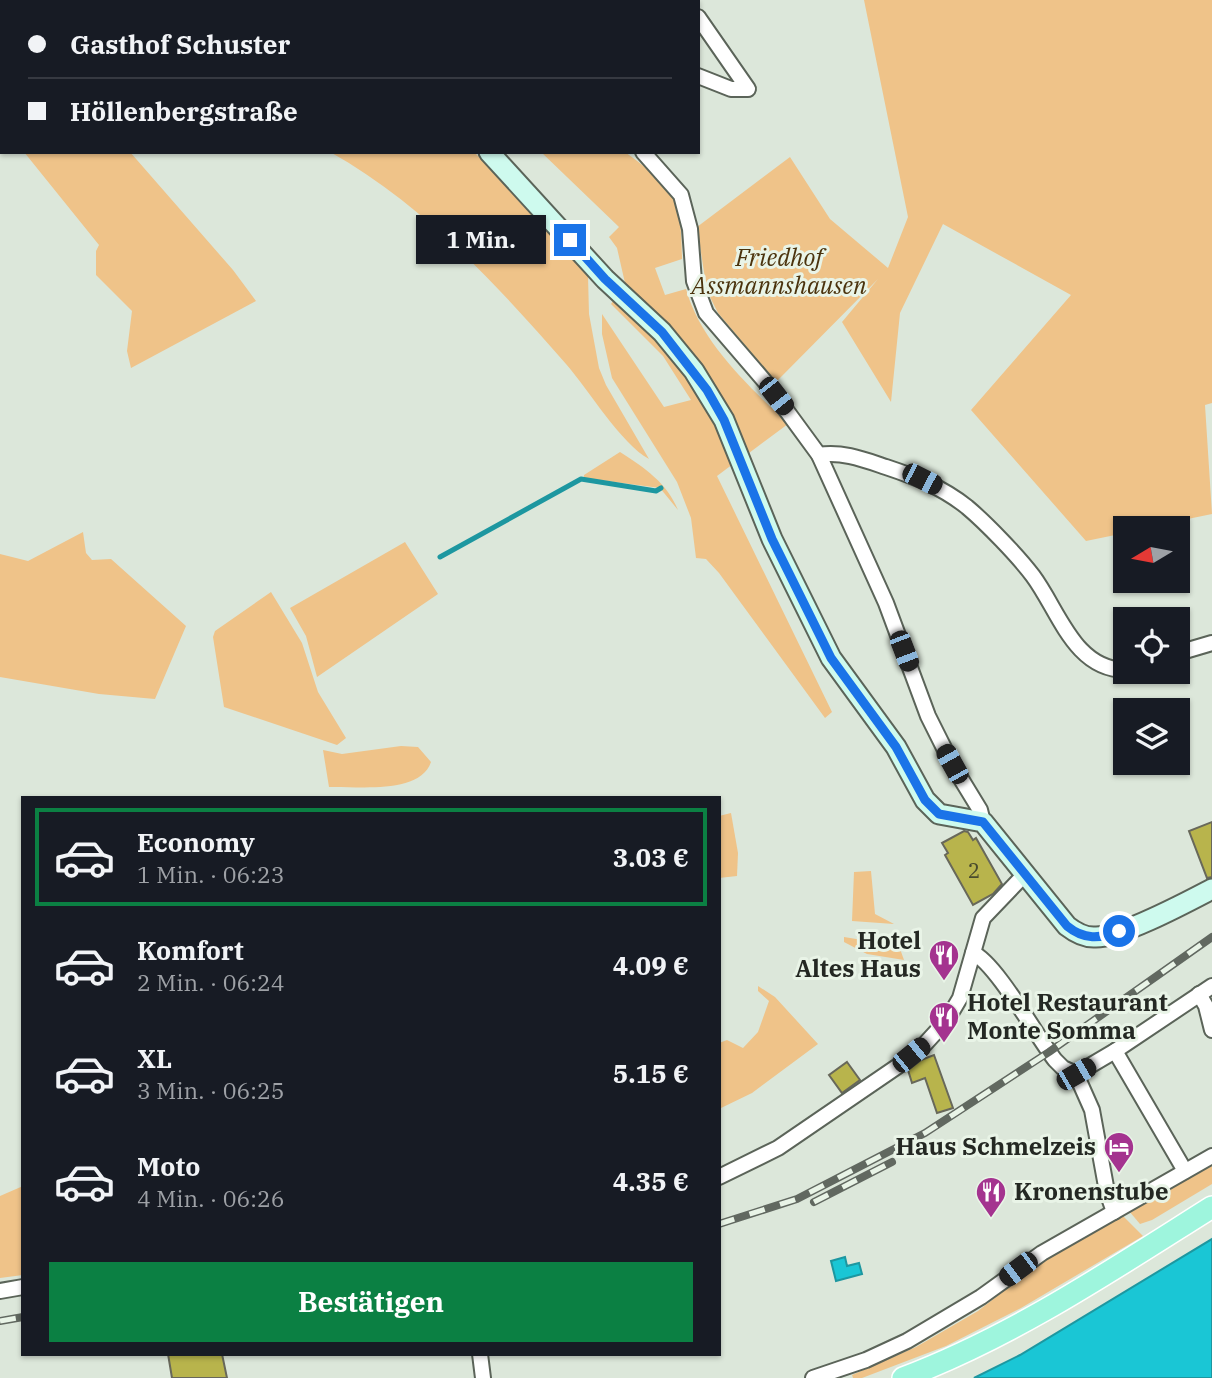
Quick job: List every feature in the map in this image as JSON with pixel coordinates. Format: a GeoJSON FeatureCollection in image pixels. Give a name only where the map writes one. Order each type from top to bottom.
{"type":"FeatureCollection","features":[{"type":"Feature","properties":{"kind":"main road"},"geometry":{"type":"LineString","coordinates":[[491,154],[605,279],[662,332],[694,371],[724,420],[772,539],[839,672],[896,747],[915,784],[934,811],[983,822],[1067,926],[1077,934],[1107,936],[1179,907],[1212,889]]}},
{"type":"Feature","properties":{"kind":"main road"},"geometry":{"type":"LineString","coordinates":[[903,1378],[1033,1318],[1212,1207]]}},
{"type":"Feature","properties":{"kind":"street"},"geometry":{"type":"LineString","coordinates":[[700,20],[748,89],[731,89],[700,77]]}},
{"type":"Feature","properties":{"kind":"street"},"geometry":{"type":"LineString","coordinates":[[645,154],[681,195],[690,229],[694,281],[706,313],[767,384],[819,455],[886,603],[933,727],[980,810],[983,822]]}},
{"type":"Feature","properties":{"kind":"street"},"geometry":{"type":"LineString","coordinates":[[819,455],[838,454],[864,460],[922,479],[944,490],[968,508],[1032,575],[1081,652],[1099,665],[1113,668]]}},
{"type":"Feature","properties":{"kind":"street"},"geometry":{"type":"LineString","coordinates":[[1190,649],[1212,643]]}},
{"type":"Feature","properties":{"kind":"street"},"geometry":{"type":"LineString","coordinates":[[721,1176],[778,1148],[898,1066],[924,1045],[947,1020],[960,998],[983,918],[1026,873]]}},
{"type":"Feature","properties":{"kind":"street"},"geometry":{"type":"LineString","coordinates":[[973,954],[984,960],[1055,1060],[1063,1068],[1076,1074],[1092,1110],[1107,1192],[1114,1212]]}},
{"type":"Feature","properties":{"kind":"street"},"geometry":{"type":"LineString","coordinates":[[1076,1074],[1212,986]]}},
{"type":"Feature","properties":{"kind":"street"},"geometry":{"type":"LineString","coordinates":[[1199,994],[1206,1006],[1212,1031]]}},
{"type":"Feature","properties":{"kind":"street"},"geometry":{"type":"LineString","coordinates":[[1115,1051],[1185,1171]]}},
{"type":"Feature","properties":{"kind":"street"},"geometry":{"type":"LineString","coordinates":[[813,1378],[866,1360],[907,1341],[981,1297],[1042,1252],[1212,1156]]}},
{"type":"Feature","properties":{"kind":"street"},"geometry":{"type":"LineString","coordinates":[[0,1291],[21,1287]]}},
{"type":"Feature","properties":{"kind":"street"},"geometry":{"type":"LineString","coordinates":[[480,1356],[482,1378]]}},
{"type":"Feature","properties":{"kind":"green space","name":"Friedhof Assmannshausen"},"geometry":{"type":"Polygon","coordinates":[[[864,0],[1212,0],[1212,403],[1205,405],[1212,514],[1190,519],[1190,516],[1113,516],[1113,535],[1086,541],[971,410],[1071,295],[943,224],[900,313],[891,402],[842,322],[878,279],[776,382],[718,313],[707,291],[697,227],[790,157],[830,219],[888,268],[908,217],[864,0]]]}},
{"type":"Feature","properties":{"kind":"green space"},"geometry":{"type":"Polygon","coordinates":[[[26,154],[132,154],[233,270],[256,301],[131,368],[127,351],[132,311],[96,275],[96,251],[99,245],[26,154]]]}},
{"type":"Feature","properties":{"kind":"green space"},"geometry":{"type":"Polygon","coordinates":[[[333,154],[476,154],[560,241],[588,276],[589,314],[599,368],[649,459],[627,441],[566,364],[485,275],[427,221],[364,173],[333,154]]]}},
{"type":"Feature","properties":{"kind":"green space"},"geometry":{"type":"Polygon","coordinates":[[[543,154],[628,154],[655,175],[672,196],[680,222],[682,259],[655,268],[665,295],[686,289],[693,309],[715,345],[743,379],[788,424],[745,456],[645,304],[625,283],[617,248],[609,237],[619,227],[543,154]]]}},
{"type":"Feature","properties":{"kind":"green space"},"geometry":{"type":"Polygon","coordinates":[[[615,298],[669,351],[712,417],[733,464],[717,476],[832,712],[825,718],[719,573],[706,559],[696,558],[691,518],[677,482],[612,378],[602,334],[602,314],[664,407],[691,400],[663,356],[611,304],[615,298]]]}},
{"type":"Feature","properties":{"kind":"green space"},"geometry":{"type":"Polygon","coordinates":[[[620,452],[661,484],[678,510],[660,488],[584,478],[584,475],[620,452]]]}},
{"type":"Feature","properties":{"kind":"green space"},"geometry":{"type":"Polygon","coordinates":[[[83,532],[86,553],[92,560],[111,559],[186,626],[155,699],[99,694],[0,677],[0,554],[28,561],[83,532]]]}},
{"type":"Feature","properties":{"kind":"green space"},"geometry":{"type":"Polygon","coordinates":[[[405,542],[438,594],[317,677],[306,636],[290,608],[405,542]]]}},
{"type":"Feature","properties":{"kind":"green space"},"geometry":{"type":"Polygon","coordinates":[[[271,592],[302,643],[318,692],[346,738],[337,745],[224,707],[213,637],[215,631],[271,592]]]}},
{"type":"Feature","properties":{"kind":"green space"},"geometry":{"type":"Polygon","coordinates":[[[401,746],[418,747],[431,762],[425,773],[401,784],[329,787],[323,750],[342,754],[401,746]]]}},
{"type":"Feature","properties":{"kind":"green space"},"geometry":{"type":"Polygon","coordinates":[[[731,813],[738,853],[737,876],[721,878],[721,816],[731,813]]]}},
{"type":"Feature","properties":{"kind":"green space"},"geometry":{"type":"Polygon","coordinates":[[[871,871],[875,914],[894,924],[852,921],[854,872],[871,871]]]}},
{"type":"Feature","properties":{"kind":"green space"},"geometry":{"type":"Polygon","coordinates":[[[844,937],[899,946],[904,960],[867,954],[844,942],[844,937]]]}},
{"type":"Feature","properties":{"kind":"green space"},"geometry":{"type":"Polygon","coordinates":[[[758,986],[775,997],[818,1044],[752,1093],[721,1108],[721,1042],[727,1040],[743,1048],[758,1032],[769,1001],[758,991],[758,986]]]}},
{"type":"Feature","properties":{"kind":"green space"},"geometry":{"type":"Polygon","coordinates":[[[1212,1166],[1212,1184],[1152,1220],[1140,1224],[1129,1211],[1212,1166]]]}},
{"type":"Feature","properties":{"kind":"green space"},"geometry":{"type":"Polygon","coordinates":[[[21,1187],[21,1275],[0,1278],[0,1196],[21,1187]]]}},
{"type":"Feature","properties":{"kind":"green space"},"geometry":{"type":"Polygon","coordinates":[[[1122,1215],[1143,1236],[1021,1308],[946,1346],[862,1378],[853,1378],[852,1375],[916,1347],[978,1311],[1042,1261],[1122,1215]]]}},
{"type":"Feature","properties":{"kind":"water"},"geometry":{"type":"Polygon","coordinates":[[[1212,1239],[1212,1378],[974,1378],[1020,1355],[1212,1239]]]}},
{"type":"Feature","properties":{"kind":"water"},"geometry":{"type":"Polygon","coordinates":[[[845,1257],[847,1266],[859,1263],[862,1274],[836,1281],[831,1261],[845,1257]]]}},
{"type":"Feature","properties":{"kind":"building"},"geometry":{"type":"Polygon","coordinates":[[[1212,822],[1212,877],[1207,878],[1189,831],[1212,822]]]}},
{"type":"Feature","properties":{"kind":"building"},"geometry":{"type":"Polygon","coordinates":[[[964,831],[968,832],[973,840],[976,838],[1002,884],[993,894],[973,905],[945,855],[948,853],[942,843],[964,831]]]}},
{"type":"Feature","properties":{"kind":"building"},"geometry":{"type":"Polygon","coordinates":[[[934,1055],[953,1108],[937,1113],[925,1078],[912,1083],[908,1070],[921,1060],[934,1055]]]}},
{"type":"Feature","properties":{"kind":"building"},"geometry":{"type":"Polygon","coordinates":[[[847,1062],[860,1080],[842,1093],[829,1075],[847,1062]]]}},
{"type":"Feature","properties":{"kind":"building"},"geometry":{"type":"Polygon","coordinates":[[[168,1356],[222,1356],[227,1378],[172,1378],[168,1356]]]}},
{"type":"Feature","properties":{"kind":"waterway"},"geometry":{"type":"LineString","coordinates":[[440,557],[581,479],[656,491],[661,488]]}},
{"type":"Feature","properties":{"kind":"railway"},"geometry":{"type":"LineString","coordinates":[[721,1223],[797,1199],[925,1133],[1049,1052],[1212,937]]}},
{"type":"Feature","properties":{"kind":"railway"},"geometry":{"type":"LineString","coordinates":[[814,1202],[892,1162]]}},
{"type":"Feature","properties":{"kind":"railway"},"geometry":{"type":"LineString","coordinates":[[0,1321],[21,1317]]}},
{"type":"Feature","properties":{"kind":"place","name":"Hotel Altes Haus"},"geometry":{"type":"Point","coordinates":[944,982]}},
{"type":"Feature","properties":{"kind":"place","name":"Hotel Restaurant Monte Somma"},"geometry":{"type":"Point","coordinates":[944,1044]}},
{"type":"Feature","properties":{"kind":"place","name":"Haus Schmelzeis"},"geometry":{"type":"Point","coordinates":[1119,1174]}},
{"type":"Feature","properties":{"kind":"place","name":"Kronenstube"},"geometry":{"type":"Point","coordinates":[991,1219]}},
{"type":"Feature","properties":{"kind":"route"},"geometry":{"type":"LineString","coordinates":[[570,240],[605,279],[662,332],[707,390],[724,420],[762,518],[831,658],[889,736],[925,800],[939,814],[983,822],[1067,926],[1077,934],[1096,937],[1119,931]]}}]}
